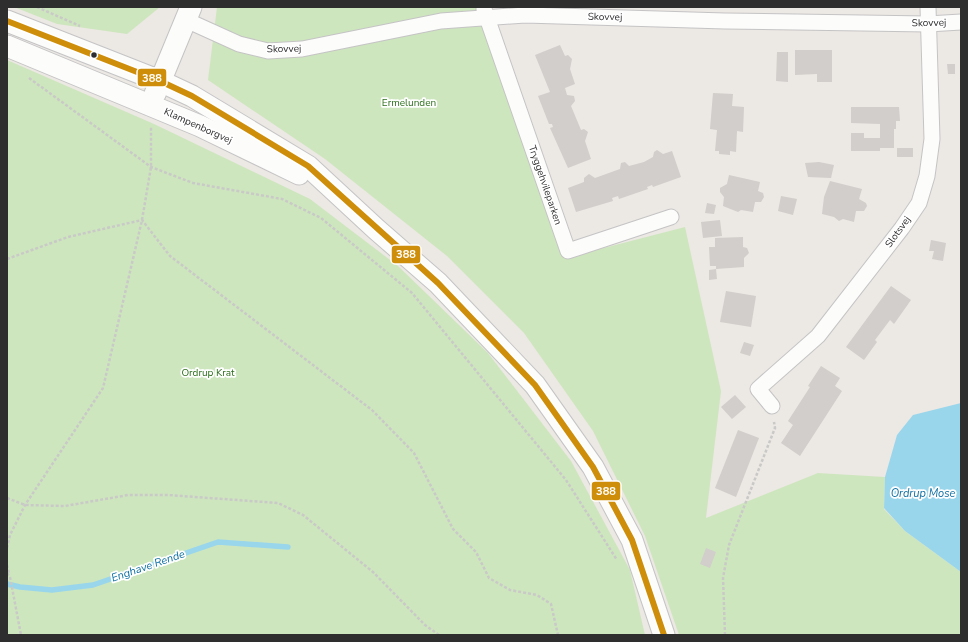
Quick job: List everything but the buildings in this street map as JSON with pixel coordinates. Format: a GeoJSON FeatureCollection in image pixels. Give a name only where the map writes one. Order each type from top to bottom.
{"type":"FeatureCollection","features":[{"type":"Feature","properties":{"kind":"street","name":"Slotsvej"},"geometry":{"type":"LineString","coordinates":[[772,406],[758,389],[818,336],[902,228],[919,203],[927,176],[932,139],[928,7]]}},
{"type":"Feature","properties":{"kind":"street","name":"Skovvej"},"geometry":{"type":"LineString","coordinates":[[188,14],[239,44],[268,51],[302,49],[484,12],[525,15],[725,21],[928,24],[961,22]]}},
{"type":"Feature","properties":{"kind":"street","name":"Tryggehvileparken"},"geometry":{"type":"LineString","coordinates":[[484,12],[568,251],[671,217]]}},
{"type":"Feature","properties":{"kind":"street"},"geometry":{"type":"LineString","coordinates":[[151,106],[188,14]]}},
{"type":"Feature","properties":{"kind":"street","name":"Klampenborgvej"},"geometry":{"type":"LineString","coordinates":[[7,21],[160,81],[192,96],[308,166],[376,229],[438,282],[535,385],[593,467],[632,540],[664,635]]}},
{"type":"Feature","properties":{"kind":"street","name":"Klampenborgvej"},"geometry":{"type":"LineString","coordinates":[[7,46],[200,126],[299,174],[376,229]]}},
{"type":"Feature","properties":{"kind":"path"},"geometry":{"type":"LineString","coordinates":[[24,74],[151,167],[193,183],[282,199],[321,218],[412,292],[566,480],[616,559],[646,579]]}},
{"type":"Feature","properties":{"kind":"path"},"geometry":{"type":"LineString","coordinates":[[7,548],[10,535],[25,505],[103,388],[142,220],[151,167],[151,106]]}},
{"type":"Feature","properties":{"kind":"path"},"geometry":{"type":"LineString","coordinates":[[7,260],[68,237],[142,220]]}},
{"type":"Feature","properties":{"kind":"path"},"geometry":{"type":"LineString","coordinates":[[142,220],[170,256],[372,410],[414,453],[454,529],[476,552],[490,578],[510,590],[537,595],[551,604],[558,635]]}},
{"type":"Feature","properties":{"kind":"path"},"geometry":{"type":"LineString","coordinates":[[726,635],[723,578],[729,545],[774,428],[772,406]]}},
{"type":"Feature","properties":{"kind":"path"},"geometry":{"type":"LineString","coordinates":[[7,498],[25,505],[65,506],[128,496],[152,495],[278,503],[303,515],[373,572],[425,625],[439,635]]}},
{"type":"Feature","properties":{"kind":"path"},"geometry":{"type":"LineString","coordinates":[[7,565],[21,635]]}},
{"type":"Feature","properties":{"kind":"green space"},"geometry":{"type":"Polygon","coordinates":[[[14,7],[160,7],[127,34],[57,24],[14,7]]]}},
{"type":"Feature","properties":{"kind":"green space","name":"Ermelunden"},"geometry":{"type":"Polygon","coordinates":[[[217,7],[477,7],[565,258],[685,227],[721,391],[706,518],[818,473],[885,477],[884,509],[905,531],[961,572],[961,635],[679,635],[645,536],[593,431],[524,333],[447,256],[325,159],[208,80],[217,7]]]}},
{"type":"Feature","properties":{"kind":"green space","name":"Ordrup Krat"},"geometry":{"type":"Polygon","coordinates":[[[7,60],[154,124],[310,199],[398,266],[488,353],[571,461],[630,570],[645,635],[7,635],[7,60]]]}},
{"type":"Feature","properties":{"kind":"water","name":"Ordrup Mose"},"geometry":{"type":"Polygon","coordinates":[[[961,403],[961,572],[905,531],[884,508],[885,477],[897,435],[913,415],[961,403]]]}},
{"type":"Feature","properties":{"kind":"waterway","name":"Enghave Rende"},"geometry":{"type":"LineString","coordinates":[[7,584],[20,587],[52,590],[93,585],[218,542],[288,547]]}},
{"type":"Feature","properties":{"kind":"transit line","name":"388"},"geometry":{"type":"LineString","coordinates":[[7,21],[160,81],[192,96],[308,166],[438,283],[535,385],[593,467],[632,540],[664,635]]}}]}
